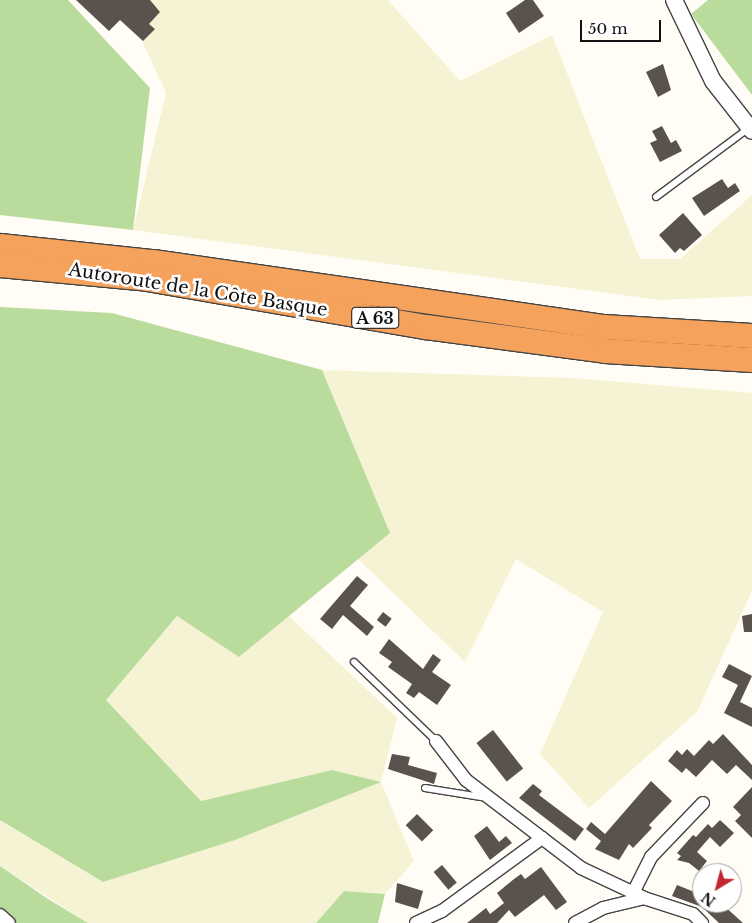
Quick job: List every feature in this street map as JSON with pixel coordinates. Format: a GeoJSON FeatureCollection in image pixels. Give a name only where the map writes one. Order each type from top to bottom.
{"type":"FeatureCollection","features":[{"type":"Feature","properties":{"kind":"highway","name":"Autoroute de la Côte Basque"},"geometry":{"type":"LineString","coordinates":[[0,246],[152,262],[604,327],[752,336]]}},
{"type":"Feature","properties":{"kind":"highway","name":"Autoroute de la Côte Basque"},"geometry":{"type":"LineString","coordinates":[[0,265],[147,279],[426,327],[605,351],[752,360]]}},
{"type":"Feature","properties":{"kind":"street"},"geometry":{"type":"LineString","coordinates":[[674,0],[713,81],[751,130]]}},
{"type":"Feature","properties":{"kind":"street"},"geometry":{"type":"LineString","coordinates":[[436,741],[466,780],[487,798],[581,868],[638,895],[693,914],[702,923]]}},
{"type":"Feature","properties":{"kind":"street"},"geometry":{"type":"LineString","coordinates":[[638,895],[651,856],[703,803]]}},
{"type":"Feature","properties":{"kind":"street"},"geometry":{"type":"LineString","coordinates":[[416,923],[442,911],[542,838]]}},
{"type":"Feature","properties":{"kind":"street"},"geometry":{"type":"LineString","coordinates":[[575,923],[603,908],[638,895]]}},
{"type":"Feature","properties":{"kind":"street"},"geometry":{"type":"LineString","coordinates":[[0,915],[8,923]]}},
{"type":"Feature","properties":{"kind":"lane"},"geometry":{"type":"LineString","coordinates":[[656,196],[751,130]]}},
{"type":"Feature","properties":{"kind":"lane"},"geometry":{"type":"LineString","coordinates":[[354,662],[436,741]]}},
{"type":"Feature","properties":{"kind":"lane"},"geometry":{"type":"LineString","coordinates":[[425,788],[487,798]]}},
{"type":"Feature","properties":{"kind":"shaded area"},"geometry":{"type":"Polygon","coordinates":[[[140,0],[388,0],[460,81],[552,35],[640,259],[680,259],[752,195],[752,296],[660,300],[133,230],[166,93],[126,6],[140,0]]]}},
{"type":"Feature","properties":{"kind":"shaded area"},"geometry":{"type":"Polygon","coordinates":[[[322,370],[573,378],[752,393],[752,591],[697,712],[589,808],[540,754],[603,612],[516,559],[465,662],[358,559],[390,533],[322,370]]]}},
{"type":"Feature","properties":{"kind":"shaded area"},"geometry":{"type":"Polygon","coordinates":[[[177,616],[239,657],[289,616],[397,718],[381,782],[414,861],[385,894],[344,891],[316,923],[88,923],[0,866],[0,820],[103,882],[235,840],[380,782],[332,770],[201,801],[106,700],[177,616]]]}},
{"type":"Feature","properties":{"kind":"green space"},"geometry":{"type":"Polygon","coordinates":[[[0,0],[68,0],[150,88],[133,230],[0,215],[0,0]]]}},
{"type":"Feature","properties":{"kind":"green space"},"geometry":{"type":"Polygon","coordinates":[[[708,0],[752,0],[752,95],[691,14],[708,0]]]}},
{"type":"Feature","properties":{"kind":"green space"},"geometry":{"type":"Polygon","coordinates":[[[0,307],[112,313],[322,370],[390,533],[239,657],[177,616],[106,700],[201,801],[332,770],[381,782],[235,840],[103,882],[0,820],[0,307]]]}},
{"type":"Feature","properties":{"kind":"green space"},"geometry":{"type":"Polygon","coordinates":[[[0,866],[48,899],[88,923],[13,923],[0,912],[0,866]]]}},
{"type":"Feature","properties":{"kind":"green space"},"geometry":{"type":"Polygon","coordinates":[[[344,891],[385,894],[378,923],[316,923],[344,891]]]}},
{"type":"Feature","properties":{"kind":"building"},"geometry":{"type":"Polygon","coordinates":[[[76,0],[150,0],[160,12],[149,24],[155,29],[143,41],[120,20],[109,31],[76,0]]]}},
{"type":"Feature","properties":{"kind":"building"},"geometry":{"type":"Polygon","coordinates":[[[525,0],[533,0],[544,16],[519,33],[506,13],[525,0]]]}},
{"type":"Feature","properties":{"kind":"building"},"geometry":{"type":"Polygon","coordinates":[[[663,64],[671,90],[658,97],[646,72],[663,64]]]}},
{"type":"Feature","properties":{"kind":"building"},"geometry":{"type":"Polygon","coordinates":[[[662,126],[671,143],[676,140],[682,151],[660,162],[650,143],[657,140],[652,131],[662,126]]]}},
{"type":"Feature","properties":{"kind":"building"},"geometry":{"type":"Polygon","coordinates":[[[722,179],[728,188],[735,183],[740,191],[704,216],[692,198],[722,179]]]}},
{"type":"Feature","properties":{"kind":"building"},"geometry":{"type":"Polygon","coordinates":[[[683,213],[702,235],[684,251],[680,248],[675,253],[659,235],[683,213]]]}},
{"type":"Feature","properties":{"kind":"building"},"geometry":{"type":"Polygon","coordinates":[[[357,576],[368,585],[350,606],[374,627],[367,636],[343,615],[332,629],[320,619],[357,576]]]}},
{"type":"Feature","properties":{"kind":"building"},"geometry":{"type":"Polygon","coordinates":[[[383,612],[392,619],[386,627],[377,620],[383,612]]]}},
{"type":"Feature","properties":{"kind":"building"},"geometry":{"type":"Polygon","coordinates":[[[752,614],[752,632],[744,632],[742,616],[752,614]]]}},
{"type":"Feature","properties":{"kind":"building"},"geometry":{"type":"Polygon","coordinates":[[[389,639],[423,669],[433,654],[441,660],[432,672],[451,685],[437,705],[419,692],[414,698],[406,693],[412,684],[388,667],[392,662],[379,653],[389,639]]]}},
{"type":"Feature","properties":{"kind":"building"},"geometry":{"type":"Polygon","coordinates":[[[729,664],[752,676],[740,702],[752,708],[752,727],[724,713],[738,685],[722,677],[729,664]]]}},
{"type":"Feature","properties":{"kind":"building"},"geometry":{"type":"Polygon","coordinates":[[[493,730],[523,769],[507,782],[476,743],[493,730]]]}},
{"type":"Feature","properties":{"kind":"building"},"geometry":{"type":"Polygon","coordinates":[[[723,734],[752,765],[752,780],[736,765],[727,774],[712,760],[696,777],[686,768],[682,773],[668,761],[677,750],[682,755],[687,749],[694,756],[709,740],[713,744],[723,734]]]}},
{"type":"Feature","properties":{"kind":"building"},"geometry":{"type":"Polygon","coordinates":[[[392,754],[410,757],[408,765],[437,773],[434,784],[388,769],[392,754]]]}},
{"type":"Feature","properties":{"kind":"building"},"geometry":{"type":"Polygon","coordinates":[[[651,781],[672,801],[649,825],[652,828],[633,848],[629,844],[619,860],[595,849],[601,841],[586,829],[591,822],[605,834],[651,781]]]}},
{"type":"Feature","properties":{"kind":"building"},"geometry":{"type":"Polygon","coordinates":[[[533,784],[542,791],[539,795],[584,829],[575,841],[519,798],[533,784]]]}},
{"type":"Feature","properties":{"kind":"building"},"geometry":{"type":"Polygon","coordinates":[[[752,787],[752,838],[735,821],[741,815],[733,807],[752,787]]]}},
{"type":"Feature","properties":{"kind":"building"},"geometry":{"type":"Polygon","coordinates":[[[417,814],[433,830],[422,842],[406,825],[417,814]]]}},
{"type":"Feature","properties":{"kind":"building"},"geometry":{"type":"Polygon","coordinates":[[[720,820],[734,833],[720,847],[710,837],[697,852],[707,861],[705,863],[692,863],[692,865],[677,860],[681,856],[677,853],[693,835],[696,837],[708,824],[712,828],[720,820]]]}},
{"type":"Feature","properties":{"kind":"building"},"geometry":{"type":"Polygon","coordinates":[[[487,826],[499,842],[506,836],[512,843],[490,860],[474,836],[487,826]]]}},
{"type":"Feature","properties":{"kind":"building"},"geometry":{"type":"Polygon","coordinates":[[[442,865],[457,883],[448,890],[434,872],[442,865]]]}},
{"type":"Feature","properties":{"kind":"building"},"geometry":{"type":"Polygon","coordinates":[[[541,867],[567,902],[556,910],[544,895],[515,917],[509,910],[497,923],[467,923],[486,908],[490,914],[504,903],[497,893],[514,879],[521,874],[525,879],[541,867]]]}},
{"type":"Feature","properties":{"kind":"building"},"geometry":{"type":"Polygon","coordinates":[[[397,883],[423,891],[418,909],[395,902],[397,883]]]}},
{"type":"Feature","properties":{"kind":"building"},"geometry":{"type":"Polygon","coordinates":[[[677,885],[692,891],[692,903],[672,896],[677,885]]]}},
{"type":"Feature","properties":{"kind":"building"},"geometry":{"type":"Polygon","coordinates":[[[708,913],[732,913],[743,923],[719,923],[708,913]]]}}]}
